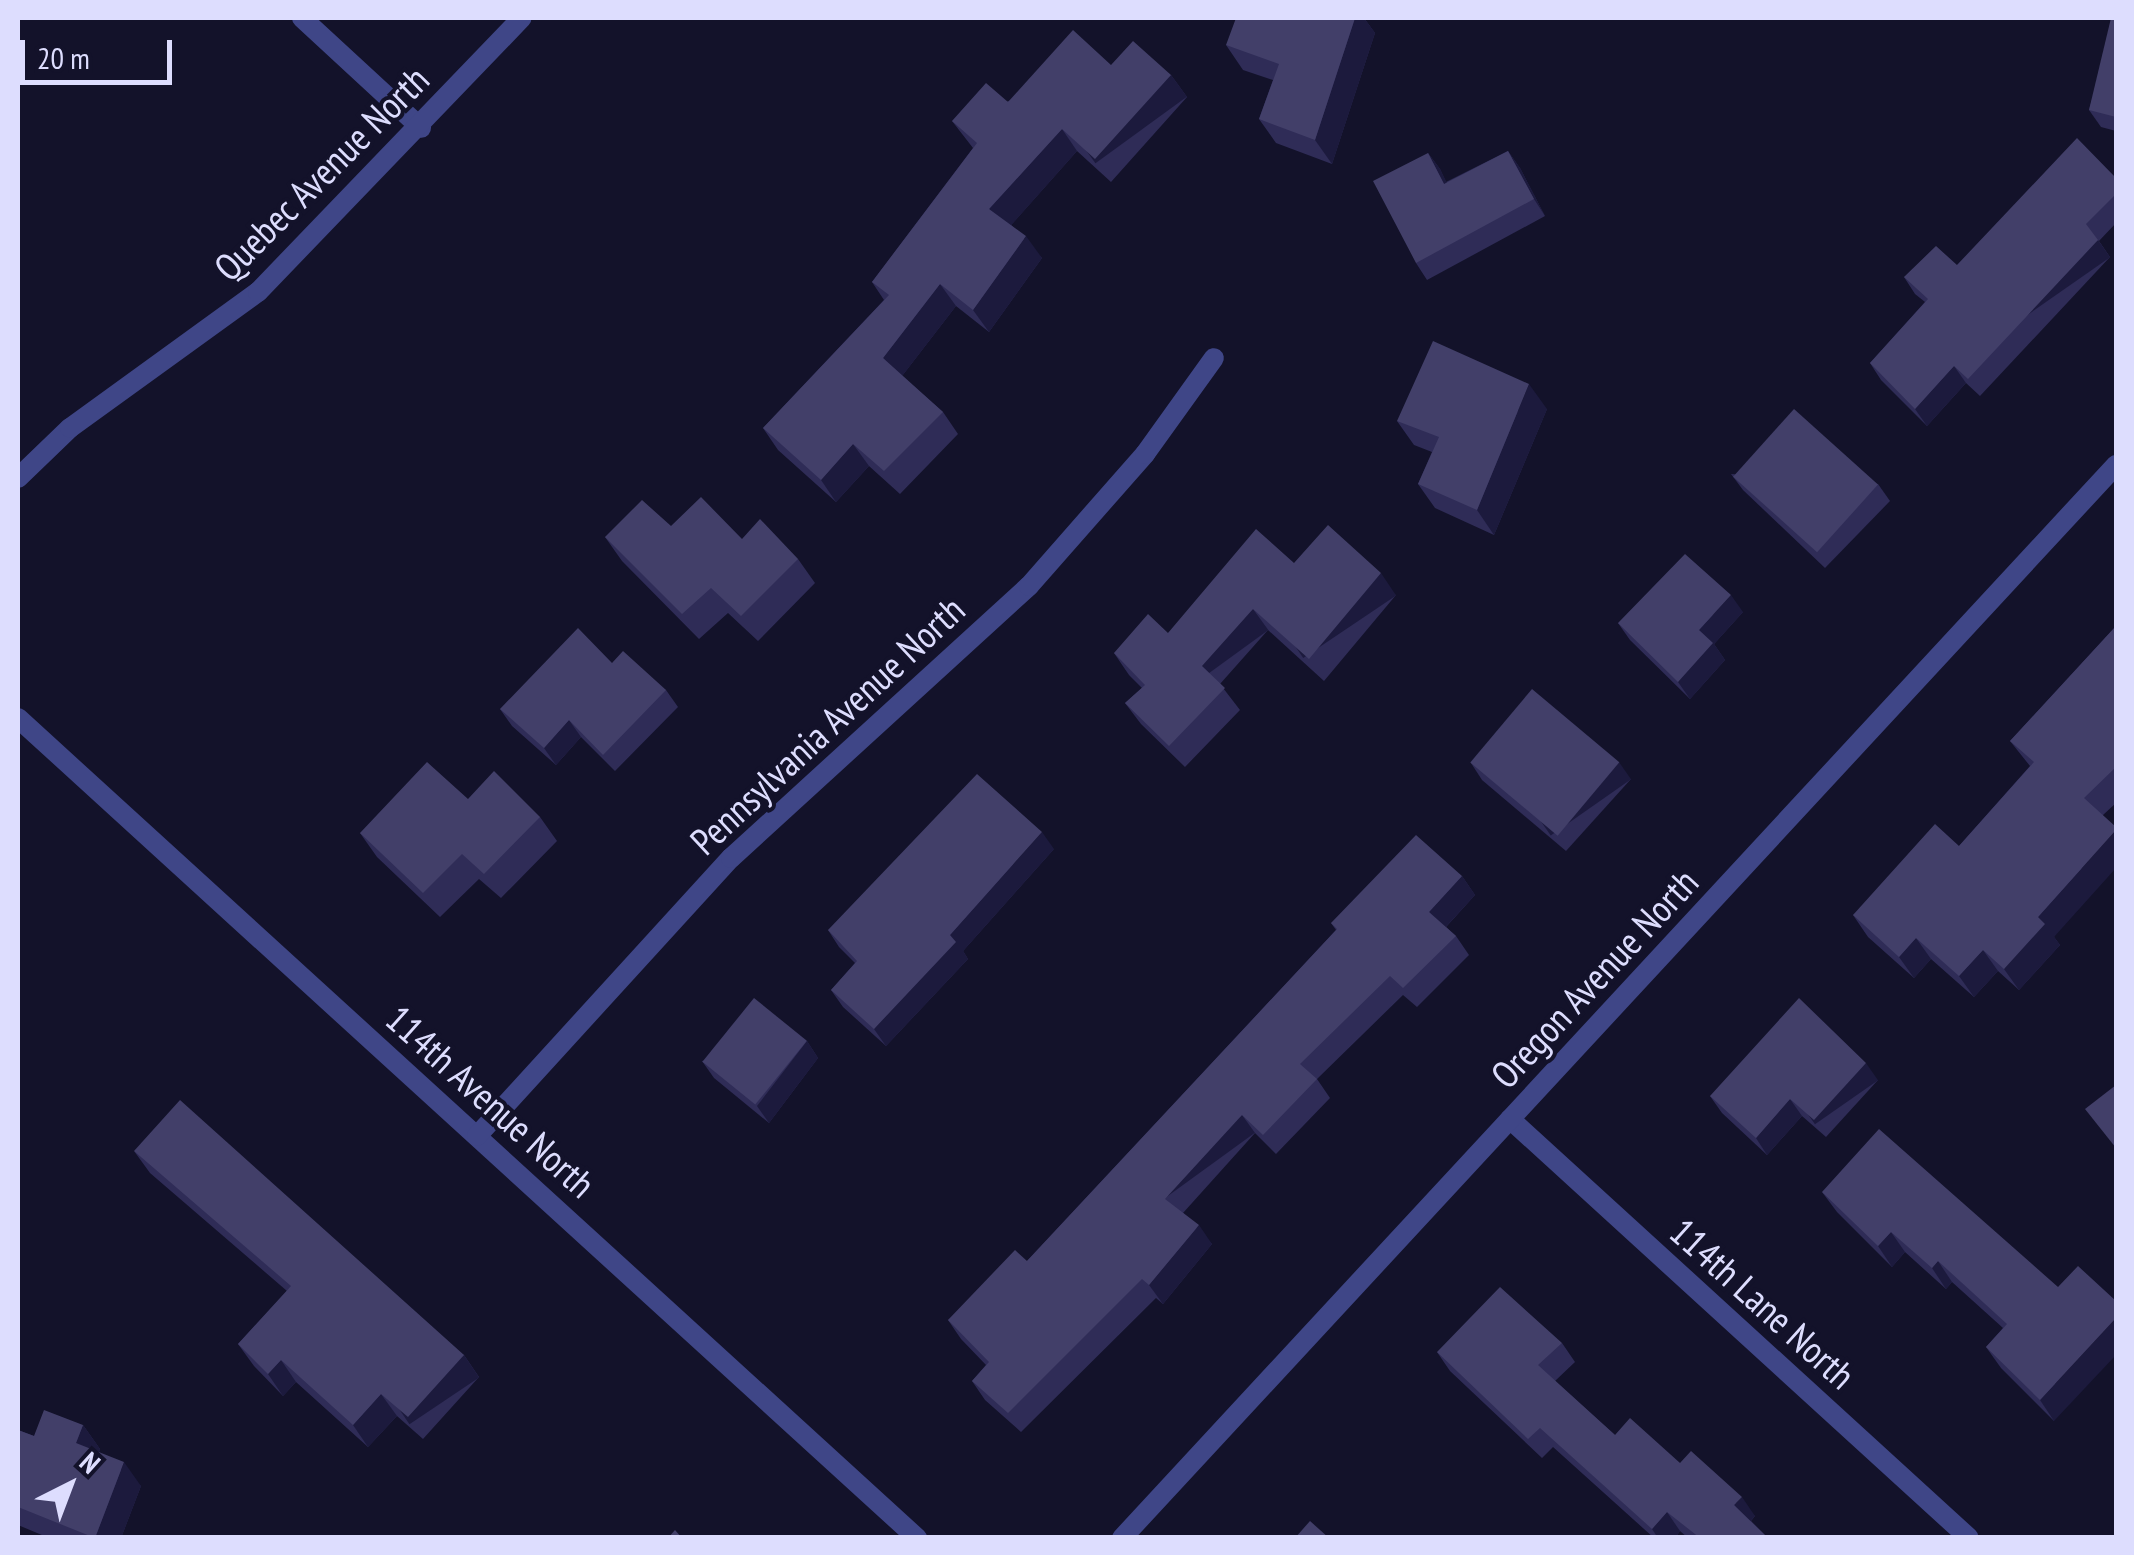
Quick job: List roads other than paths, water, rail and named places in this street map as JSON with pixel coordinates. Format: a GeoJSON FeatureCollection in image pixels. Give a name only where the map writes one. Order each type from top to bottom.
{"type":"FeatureCollection","features":[{"type":"Feature","properties":{"kind":"street"},"geometry":{"type":"LineString","coordinates":[[302,18],[421,128]]}},
{"type":"Feature","properties":{"kind":"street","name":"Quebec Avenue North"},"geometry":{"type":"LineString","coordinates":[[18,478],[70,428],[258,292],[421,128],[522,18]]}},
{"type":"Feature","properties":{"kind":"street","name":"Pennsylvania Avenue North"},"geometry":{"type":"LineString","coordinates":[[477,1136],[731,858],[1028,586],[1145,454],[1214,358]]}},
{"type":"Feature","properties":{"kind":"street","name":"Oregon Avenue North"},"geometry":{"type":"LineString","coordinates":[[1122,1538],[2116,465]]}},
{"type":"Feature","properties":{"kind":"street","name":"114th Avenue North"},"geometry":{"type":"LineString","coordinates":[[18,718],[917,1538]]}},
{"type":"Feature","properties":{"kind":"street","name":"114th Lane North"},"geometry":{"type":"LineString","coordinates":[[1510,1119],[1968,1538]]}}]}
